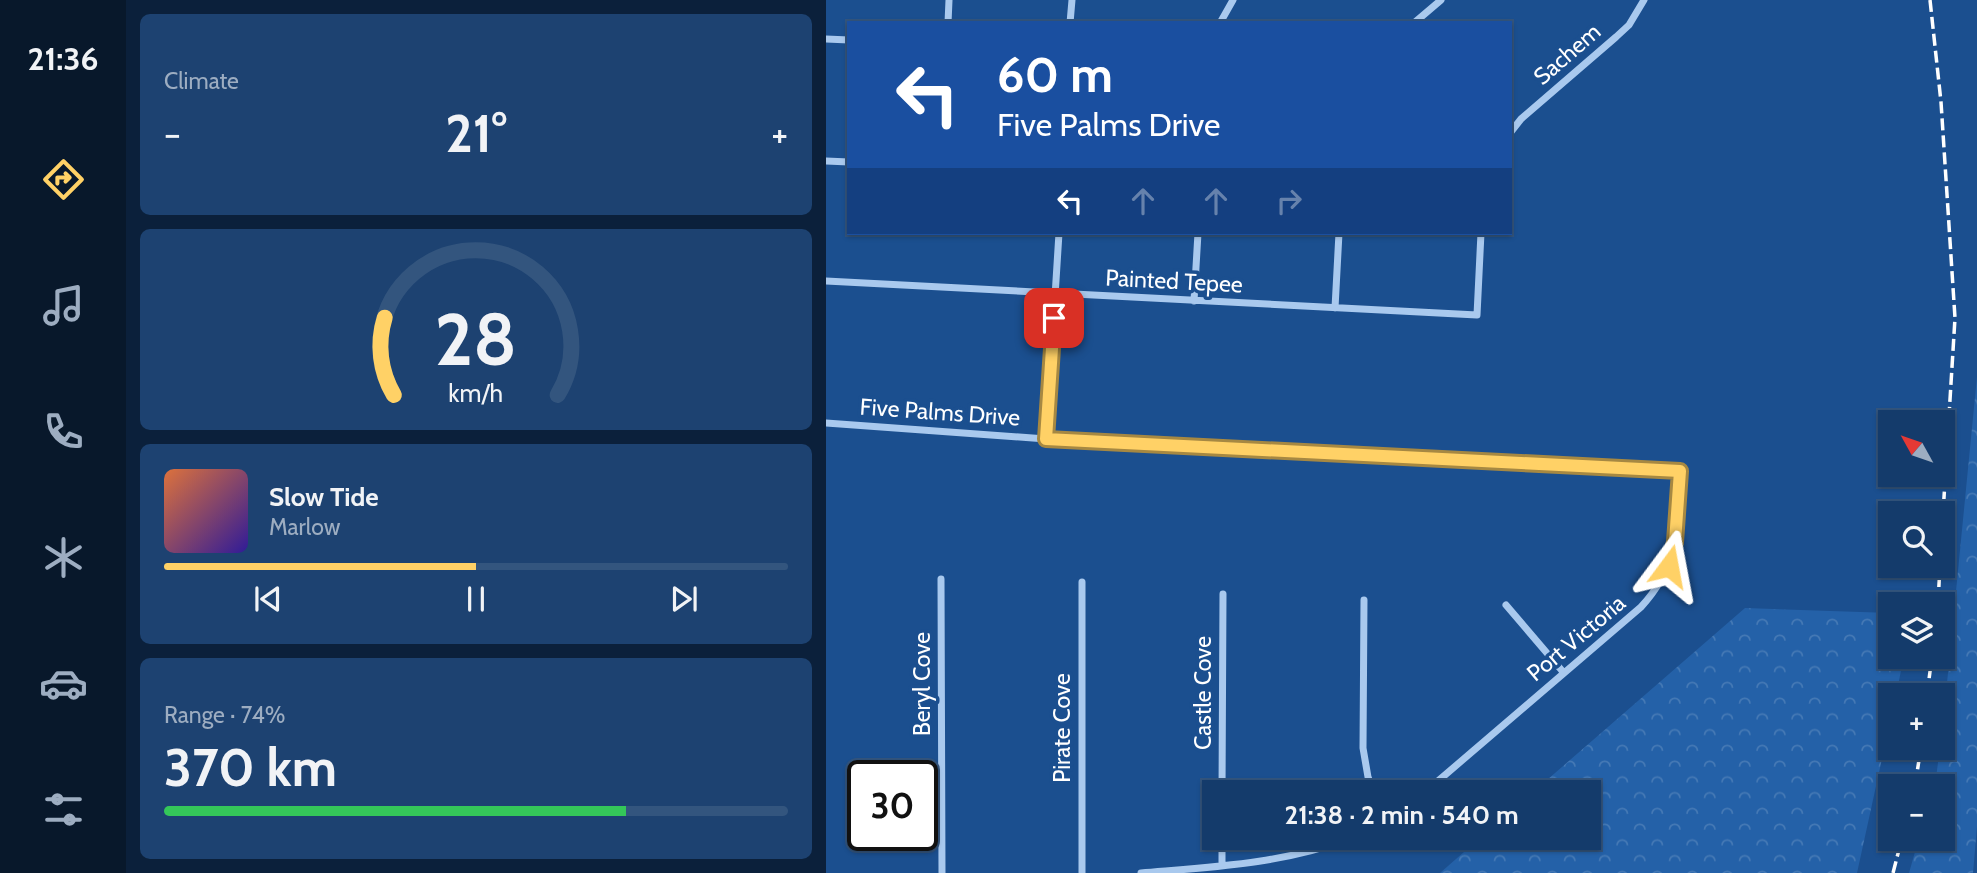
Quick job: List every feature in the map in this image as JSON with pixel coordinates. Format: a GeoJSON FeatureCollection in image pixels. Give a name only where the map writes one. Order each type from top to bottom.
{"type":"FeatureCollection","features":[{"type":"Feature","properties":{"kind":"street"},"geometry":{"type":"LineString","coordinates":[[948,21],[949,0]]}},
{"type":"Feature","properties":{"kind":"street"},"geometry":{"type":"LineString","coordinates":[[1070,21],[1072,0]]}},
{"type":"Feature","properties":{"kind":"street"},"geometry":{"type":"LineString","coordinates":[[1221,21],[1233,0]]}},
{"type":"Feature","properties":{"kind":"street"},"geometry":{"type":"LineString","coordinates":[[1416,21],[1441,0]]}},
{"type":"Feature","properties":{"kind":"street","name":"Sachem"},"geometry":{"type":"LineString","coordinates":[[1512,130],[1521,119],[1629,25],[1644,0]]}},
{"type":"Feature","properties":{"kind":"street"},"geometry":{"type":"LineString","coordinates":[[826,39],[847,40]]}},
{"type":"Feature","properties":{"kind":"street"},"geometry":{"type":"LineString","coordinates":[[826,161],[847,162]]}},
{"type":"Feature","properties":{"kind":"street"},"geometry":{"type":"LineString","coordinates":[[1046,439],[1059,235]]}},
{"type":"Feature","properties":{"kind":"street"},"geometry":{"type":"LineString","coordinates":[[1194,301],[1198,235]]}},
{"type":"Feature","properties":{"kind":"street"},"geometry":{"type":"LineString","coordinates":[[1335,308],[1339,235]]}},
{"type":"Feature","properties":{"kind":"street","name":"Painted Tepee"},"geometry":{"type":"LineString","coordinates":[[826,281],[1477,315],[1480,235]]}},
{"type":"Feature","properties":{"kind":"street","name":"Five Palms Drive"},"geometry":{"type":"LineString","coordinates":[[826,423],[1046,439],[1680,471]]}},
{"type":"Feature","properties":{"kind":"street","name":"Port Victoria"},"geometry":{"type":"LineString","coordinates":[[1439,780],[1641,607],[1663,578],[1675,542],[1680,471]]}},
{"type":"Feature","properties":{"kind":"street","name":"Beryl Cove"},"geometry":{"type":"LineString","coordinates":[[941,579],[942,873]]}},
{"type":"Feature","properties":{"kind":"street","name":"Pirate Cove"},"geometry":{"type":"LineString","coordinates":[[1082,582],[1082,873]]}},
{"type":"Feature","properties":{"kind":"street","name":"Castle Cove"},"geometry":{"type":"LineString","coordinates":[[1222,780],[1223,594]]}},
{"type":"Feature","properties":{"kind":"street"},"geometry":{"type":"LineString","coordinates":[[1364,600],[1363,748],[1369,780]]}},
{"type":"Feature","properties":{"kind":"street"},"geometry":{"type":"LineString","coordinates":[[1506,605],[1564,673]]}},
{"type":"Feature","properties":{"kind":"street"},"geometry":{"type":"LineString","coordinates":[[1222,850],[1222,866]]}},
{"type":"Feature","properties":{"kind":"street"},"geometry":{"type":"LineString","coordinates":[[1141,873],[1258,863],[1314,850]]}},
{"type":"Feature","properties":{"kind":"green space"},"geometry":{"type":"Polygon","coordinates":[[[1977,377],[1977,826],[1973,873],[1909,873],[1915,851],[1955,851],[1955,774],[1937,774],[1938,760],[1955,760],[1955,683],[1947,683],[1948,669],[1955,669],[1955,602],[1977,377]]]}},
{"type":"Feature","properties":{"kind":"green space"},"geometry":{"type":"Polygon","coordinates":[[[1745,608],[1878,613],[1878,669],[1901,669],[1898,683],[1878,683],[1878,760],[1882,760],[1857,873],[1440,873],[1466,850],[1601,850],[1601,780],[1547,780],[1745,608]]]}},
{"type":"Feature","properties":{"kind":"railway"},"geometry":{"type":"LineString","coordinates":[[1930,0],[1941,102],[1955,318],[1944,501]]}},
{"type":"Feature","properties":{"kind":"railway"},"geometry":{"type":"LineString","coordinates":[[1939,578],[1939,592]]}},
{"type":"Feature","properties":{"kind":"railway"},"geometry":{"type":"LineString","coordinates":[[1929,683],[1930,669]]}},
{"type":"Feature","properties":{"kind":"railway"},"geometry":{"type":"LineString","coordinates":[[1917,774],[1919,760]]}},
{"type":"Feature","properties":{"kind":"railway"},"geometry":{"type":"LineString","coordinates":[[1893,873],[1899,851]]}},
{"type":"Feature","properties":{"kind":"route"},"geometry":{"type":"LineString","coordinates":[[1054,318],[1046,439],[1680,471],[1675,542],[1669,566]]}}]}
